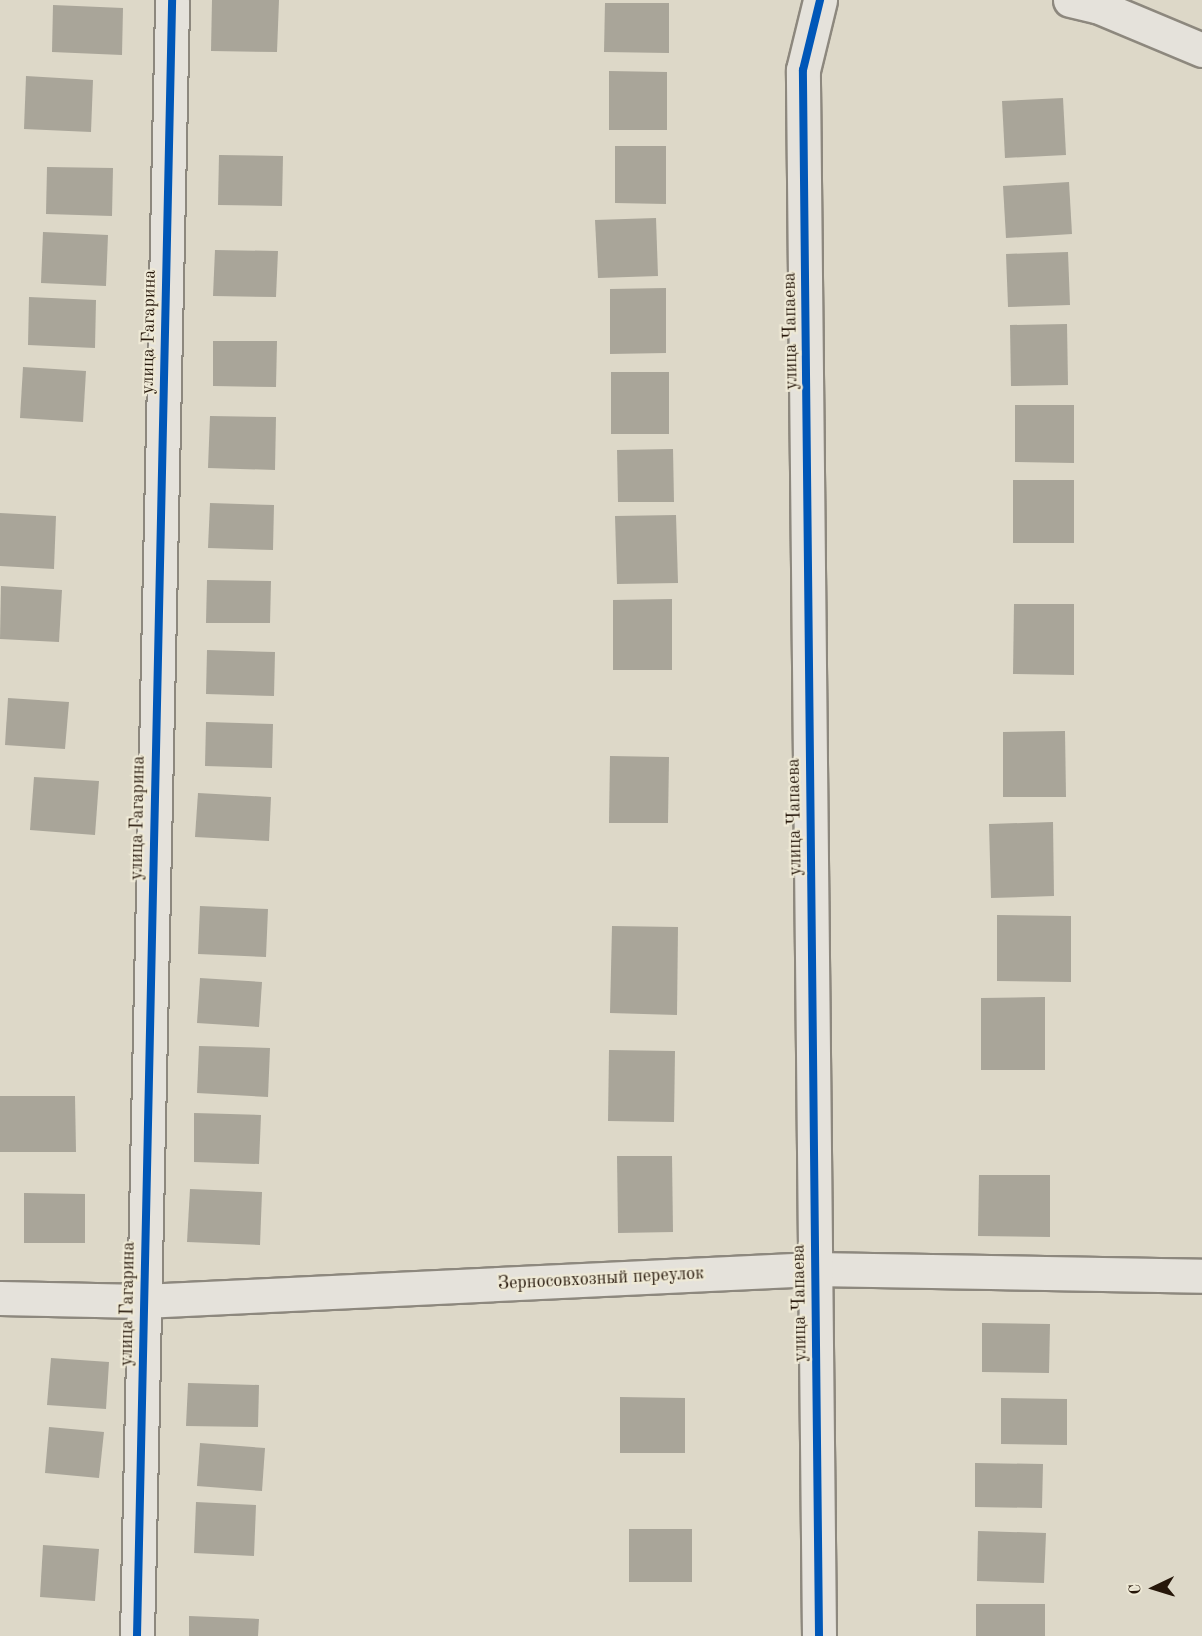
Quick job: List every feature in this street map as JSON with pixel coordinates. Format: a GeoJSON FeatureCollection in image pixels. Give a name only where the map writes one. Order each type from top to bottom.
{"type":"FeatureCollection","features":[{"type":"Feature","properties":{"kind":"street","name":"улица Гагарина"},"geometry":{"type":"LineString","coordinates":[[136,1636],[172,0]]}},
{"type":"Feature","properties":{"kind":"street","name":"улица Чапаева"},"geometry":{"type":"LineString","coordinates":[[819,1636],[803,70],[820,0]]}},
{"type":"Feature","properties":{"kind":"street"},"geometry":{"type":"LineString","coordinates":[[1070,0],[1097,6],[1202,50]]}},
{"type":"Feature","properties":{"kind":"street","name":"Зерносовхозный переулок"},"geometry":{"type":"LineString","coordinates":[[0,1298],[142,1301],[814,1269],[1202,1276]]}},
{"type":"Feature","properties":{"kind":"building"},"geometry":{"type":"Polygon","coordinates":[[[212,0],[279,0],[277,52],[211,51],[212,0]]]}},
{"type":"Feature","properties":{"kind":"building"},"geometry":{"type":"Polygon","coordinates":[[[605,3],[669,3],[669,53],[604,52],[605,3]]]}},
{"type":"Feature","properties":{"kind":"building"},"geometry":{"type":"Polygon","coordinates":[[[53,5],[123,8],[122,55],[52,52],[53,5]]]}},
{"type":"Feature","properties":{"kind":"building"},"geometry":{"type":"Polygon","coordinates":[[[609,71],[667,72],[667,130],[609,130],[609,71]]]}},
{"type":"Feature","properties":{"kind":"building"},"geometry":{"type":"Polygon","coordinates":[[[26,76],[93,80],[91,132],[24,129],[26,76]]]}},
{"type":"Feature","properties":{"kind":"building"},"geometry":{"type":"Polygon","coordinates":[[[1063,98],[1066,155],[1005,158],[1002,101],[1063,98]]]}},
{"type":"Feature","properties":{"kind":"building"},"geometry":{"type":"Polygon","coordinates":[[[615,146],[666,146],[666,204],[615,203],[615,146]]]}},
{"type":"Feature","properties":{"kind":"building"},"geometry":{"type":"Polygon","coordinates":[[[219,155],[283,156],[282,206],[218,205],[219,155]]]}},
{"type":"Feature","properties":{"kind":"building"},"geometry":{"type":"Polygon","coordinates":[[[47,167],[113,168],[112,216],[46,214],[47,167]]]}},
{"type":"Feature","properties":{"kind":"building"},"geometry":{"type":"Polygon","coordinates":[[[1069,182],[1072,234],[1006,238],[1003,186],[1069,182]]]}},
{"type":"Feature","properties":{"kind":"building"},"geometry":{"type":"Polygon","coordinates":[[[656,218],[658,276],[598,278],[595,220],[656,218]]]}},
{"type":"Feature","properties":{"kind":"building"},"geometry":{"type":"Polygon","coordinates":[[[43,232],[108,235],[106,286],[41,283],[43,232]]]}},
{"type":"Feature","properties":{"kind":"building"},"geometry":{"type":"Polygon","coordinates":[[[215,250],[278,251],[276,297],[213,296],[215,250]]]}},
{"type":"Feature","properties":{"kind":"building"},"geometry":{"type":"Polygon","coordinates":[[[1068,252],[1070,305],[1008,307],[1006,254],[1068,252]]]}},
{"type":"Feature","properties":{"kind":"building"},"geometry":{"type":"Polygon","coordinates":[[[666,288],[666,353],[610,354],[610,289],[666,288]]]}},
{"type":"Feature","properties":{"kind":"building"},"geometry":{"type":"Polygon","coordinates":[[[29,297],[96,300],[95,348],[28,345],[29,297]]]}},
{"type":"Feature","properties":{"kind":"building"},"geometry":{"type":"Polygon","coordinates":[[[1067,324],[1068,385],[1011,386],[1010,325],[1067,324]]]}},
{"type":"Feature","properties":{"kind":"building"},"geometry":{"type":"Polygon","coordinates":[[[213,341],[277,341],[276,387],[213,386],[213,341]]]}},
{"type":"Feature","properties":{"kind":"building"},"geometry":{"type":"Polygon","coordinates":[[[23,367],[86,371],[83,422],[20,418],[23,367]]]}},
{"type":"Feature","properties":{"kind":"building"},"geometry":{"type":"Polygon","coordinates":[[[611,372],[669,372],[669,434],[611,434],[611,372]]]}},
{"type":"Feature","properties":{"kind":"building"},"geometry":{"type":"Polygon","coordinates":[[[1015,405],[1074,405],[1074,463],[1015,462],[1015,405]]]}},
{"type":"Feature","properties":{"kind":"building"},"geometry":{"type":"Polygon","coordinates":[[[210,416],[276,417],[275,470],[208,468],[210,416]]]}},
{"type":"Feature","properties":{"kind":"building"},"geometry":{"type":"Polygon","coordinates":[[[673,449],[674,502],[618,502],[617,450],[673,449]]]}},
{"type":"Feature","properties":{"kind":"building"},"geometry":{"type":"Polygon","coordinates":[[[1013,480],[1074,480],[1074,543],[1013,543],[1013,480]]]}},
{"type":"Feature","properties":{"kind":"building"},"geometry":{"type":"Polygon","coordinates":[[[210,503],[274,505],[273,550],[208,548],[210,503]]]}},
{"type":"Feature","properties":{"kind":"building"},"geometry":{"type":"Polygon","coordinates":[[[0,513],[56,516],[54,569],[0,566],[0,513]]]}},
{"type":"Feature","properties":{"kind":"building"},"geometry":{"type":"Polygon","coordinates":[[[676,515],[678,583],[617,584],[615,516],[676,515]]]}},
{"type":"Feature","properties":{"kind":"building"},"geometry":{"type":"Polygon","coordinates":[[[207,580],[271,581],[270,623],[206,623],[207,580]]]}},
{"type":"Feature","properties":{"kind":"building"},"geometry":{"type":"Polygon","coordinates":[[[1,586],[62,590],[59,642],[0,639],[1,586]]]}},
{"type":"Feature","properties":{"kind":"building"},"geometry":{"type":"Polygon","coordinates":[[[672,599],[672,670],[613,670],[613,600],[672,599]]]}},
{"type":"Feature","properties":{"kind":"building"},"geometry":{"type":"Polygon","coordinates":[[[1014,604],[1074,604],[1074,675],[1013,674],[1014,604]]]}},
{"type":"Feature","properties":{"kind":"building"},"geometry":{"type":"Polygon","coordinates":[[[207,650],[275,652],[274,696],[206,694],[207,650]]]}},
{"type":"Feature","properties":{"kind":"building"},"geometry":{"type":"Polygon","coordinates":[[[8,698],[69,702],[65,749],[5,745],[8,698]]]}},
{"type":"Feature","properties":{"kind":"building"},"geometry":{"type":"Polygon","coordinates":[[[206,722],[273,724],[272,768],[205,766],[206,722]]]}},
{"type":"Feature","properties":{"kind":"building"},"geometry":{"type":"Polygon","coordinates":[[[1065,731],[1066,797],[1003,797],[1003,732],[1065,731]]]}},
{"type":"Feature","properties":{"kind":"building"},"geometry":{"type":"Polygon","coordinates":[[[610,756],[669,757],[668,823],[609,823],[610,756]]]}},
{"type":"Feature","properties":{"kind":"building"},"geometry":{"type":"Polygon","coordinates":[[[34,777],[99,781],[95,835],[30,830],[34,777]]]}},
{"type":"Feature","properties":{"kind":"building"},"geometry":{"type":"Polygon","coordinates":[[[198,793],[271,797],[269,841],[195,837],[198,793]]]}},
{"type":"Feature","properties":{"kind":"building"},"geometry":{"type":"Polygon","coordinates":[[[1053,822],[1054,896],[991,898],[989,824],[1053,822]]]}},
{"type":"Feature","properties":{"kind":"building"},"geometry":{"type":"Polygon","coordinates":[[[200,906],[268,909],[266,957],[198,954],[200,906]]]}},
{"type":"Feature","properties":{"kind":"building"},"geometry":{"type":"Polygon","coordinates":[[[997,915],[1071,916],[1071,982],[997,981],[997,915]]]}},
{"type":"Feature","properties":{"kind":"building"},"geometry":{"type":"Polygon","coordinates":[[[612,926],[678,927],[677,1015],[610,1013],[612,926]]]}},
{"type":"Feature","properties":{"kind":"building"},"geometry":{"type":"Polygon","coordinates":[[[200,978],[262,982],[259,1027],[197,1023],[200,978]]]}},
{"type":"Feature","properties":{"kind":"building"},"geometry":{"type":"Polygon","coordinates":[[[1045,997],[1045,1070],[981,1070],[981,998],[1045,997]]]}},
{"type":"Feature","properties":{"kind":"building"},"geometry":{"type":"Polygon","coordinates":[[[199,1046],[270,1048],[268,1097],[197,1093],[199,1046]]]}},
{"type":"Feature","properties":{"kind":"building"},"geometry":{"type":"Polygon","coordinates":[[[609,1050],[675,1051],[674,1122],[608,1121],[609,1050]]]}},
{"type":"Feature","properties":{"kind":"building"},"geometry":{"type":"Polygon","coordinates":[[[0,1096],[75,1096],[76,1152],[0,1152],[0,1096]]]}},
{"type":"Feature","properties":{"kind":"building"},"geometry":{"type":"Polygon","coordinates":[[[194,1113],[261,1115],[259,1164],[194,1162],[194,1113]]]}},
{"type":"Feature","properties":{"kind":"building"},"geometry":{"type":"Polygon","coordinates":[[[617,1156],[672,1156],[673,1232],[618,1233],[617,1156]]]}},
{"type":"Feature","properties":{"kind":"building"},"geometry":{"type":"Polygon","coordinates":[[[979,1175],[1050,1175],[1050,1237],[978,1236],[979,1175]]]}},
{"type":"Feature","properties":{"kind":"building"},"geometry":{"type":"Polygon","coordinates":[[[190,1189],[262,1192],[260,1245],[187,1242],[190,1189]]]}},
{"type":"Feature","properties":{"kind":"building"},"geometry":{"type":"Polygon","coordinates":[[[24,1193],[85,1194],[85,1243],[24,1243],[24,1193]]]}},
{"type":"Feature","properties":{"kind":"building"},"geometry":{"type":"Polygon","coordinates":[[[982,1323],[1050,1324],[1049,1373],[982,1372],[982,1323]]]}},
{"type":"Feature","properties":{"kind":"building"},"geometry":{"type":"Polygon","coordinates":[[[51,1358],[109,1362],[106,1409],[47,1405],[51,1358]]]}},
{"type":"Feature","properties":{"kind":"building"},"geometry":{"type":"Polygon","coordinates":[[[188,1383],[259,1385],[258,1427],[186,1426],[188,1383]]]}},
{"type":"Feature","properties":{"kind":"building"},"geometry":{"type":"Polygon","coordinates":[[[620,1397],[685,1398],[685,1453],[620,1453],[620,1397]]]}},
{"type":"Feature","properties":{"kind":"building"},"geometry":{"type":"Polygon","coordinates":[[[1001,1398],[1067,1399],[1067,1445],[1001,1444],[1001,1398]]]}},
{"type":"Feature","properties":{"kind":"building"},"geometry":{"type":"Polygon","coordinates":[[[49,1427],[104,1432],[99,1478],[45,1473],[49,1427]]]}},
{"type":"Feature","properties":{"kind":"building"},"geometry":{"type":"Polygon","coordinates":[[[200,1443],[265,1448],[262,1491],[197,1486],[200,1443]]]}},
{"type":"Feature","properties":{"kind":"building"},"geometry":{"type":"Polygon","coordinates":[[[975,1463],[1043,1464],[1042,1508],[975,1507],[975,1463]]]}},
{"type":"Feature","properties":{"kind":"building"},"geometry":{"type":"Polygon","coordinates":[[[196,1502],[256,1505],[254,1556],[194,1553],[196,1502]]]}},
{"type":"Feature","properties":{"kind":"building"},"geometry":{"type":"Polygon","coordinates":[[[629,1529],[692,1529],[692,1582],[629,1582],[629,1529]]]}},
{"type":"Feature","properties":{"kind":"building"},"geometry":{"type":"Polygon","coordinates":[[[978,1531],[1046,1533],[1044,1583],[977,1581],[978,1531]]]}},
{"type":"Feature","properties":{"kind":"building"},"geometry":{"type":"Polygon","coordinates":[[[43,1545],[99,1549],[95,1601],[40,1597],[43,1545]]]}},
{"type":"Feature","properties":{"kind":"building"},"geometry":{"type":"Polygon","coordinates":[[[976,1604],[1045,1604],[1045,1636],[976,1636],[976,1604]]]}},
{"type":"Feature","properties":{"kind":"building"},"geometry":{"type":"Polygon","coordinates":[[[189,1616],[259,1619],[258,1636],[189,1636],[189,1616]]]}},
{"type":"Feature","properties":{"kind":"cycle path"},"geometry":{"type":"LineString","coordinates":[[137,1636],[172,0]]}},
{"type":"Feature","properties":{"kind":"cycle path"},"geometry":{"type":"LineString","coordinates":[[819,1636],[803,70],[820,0]]}}]}
